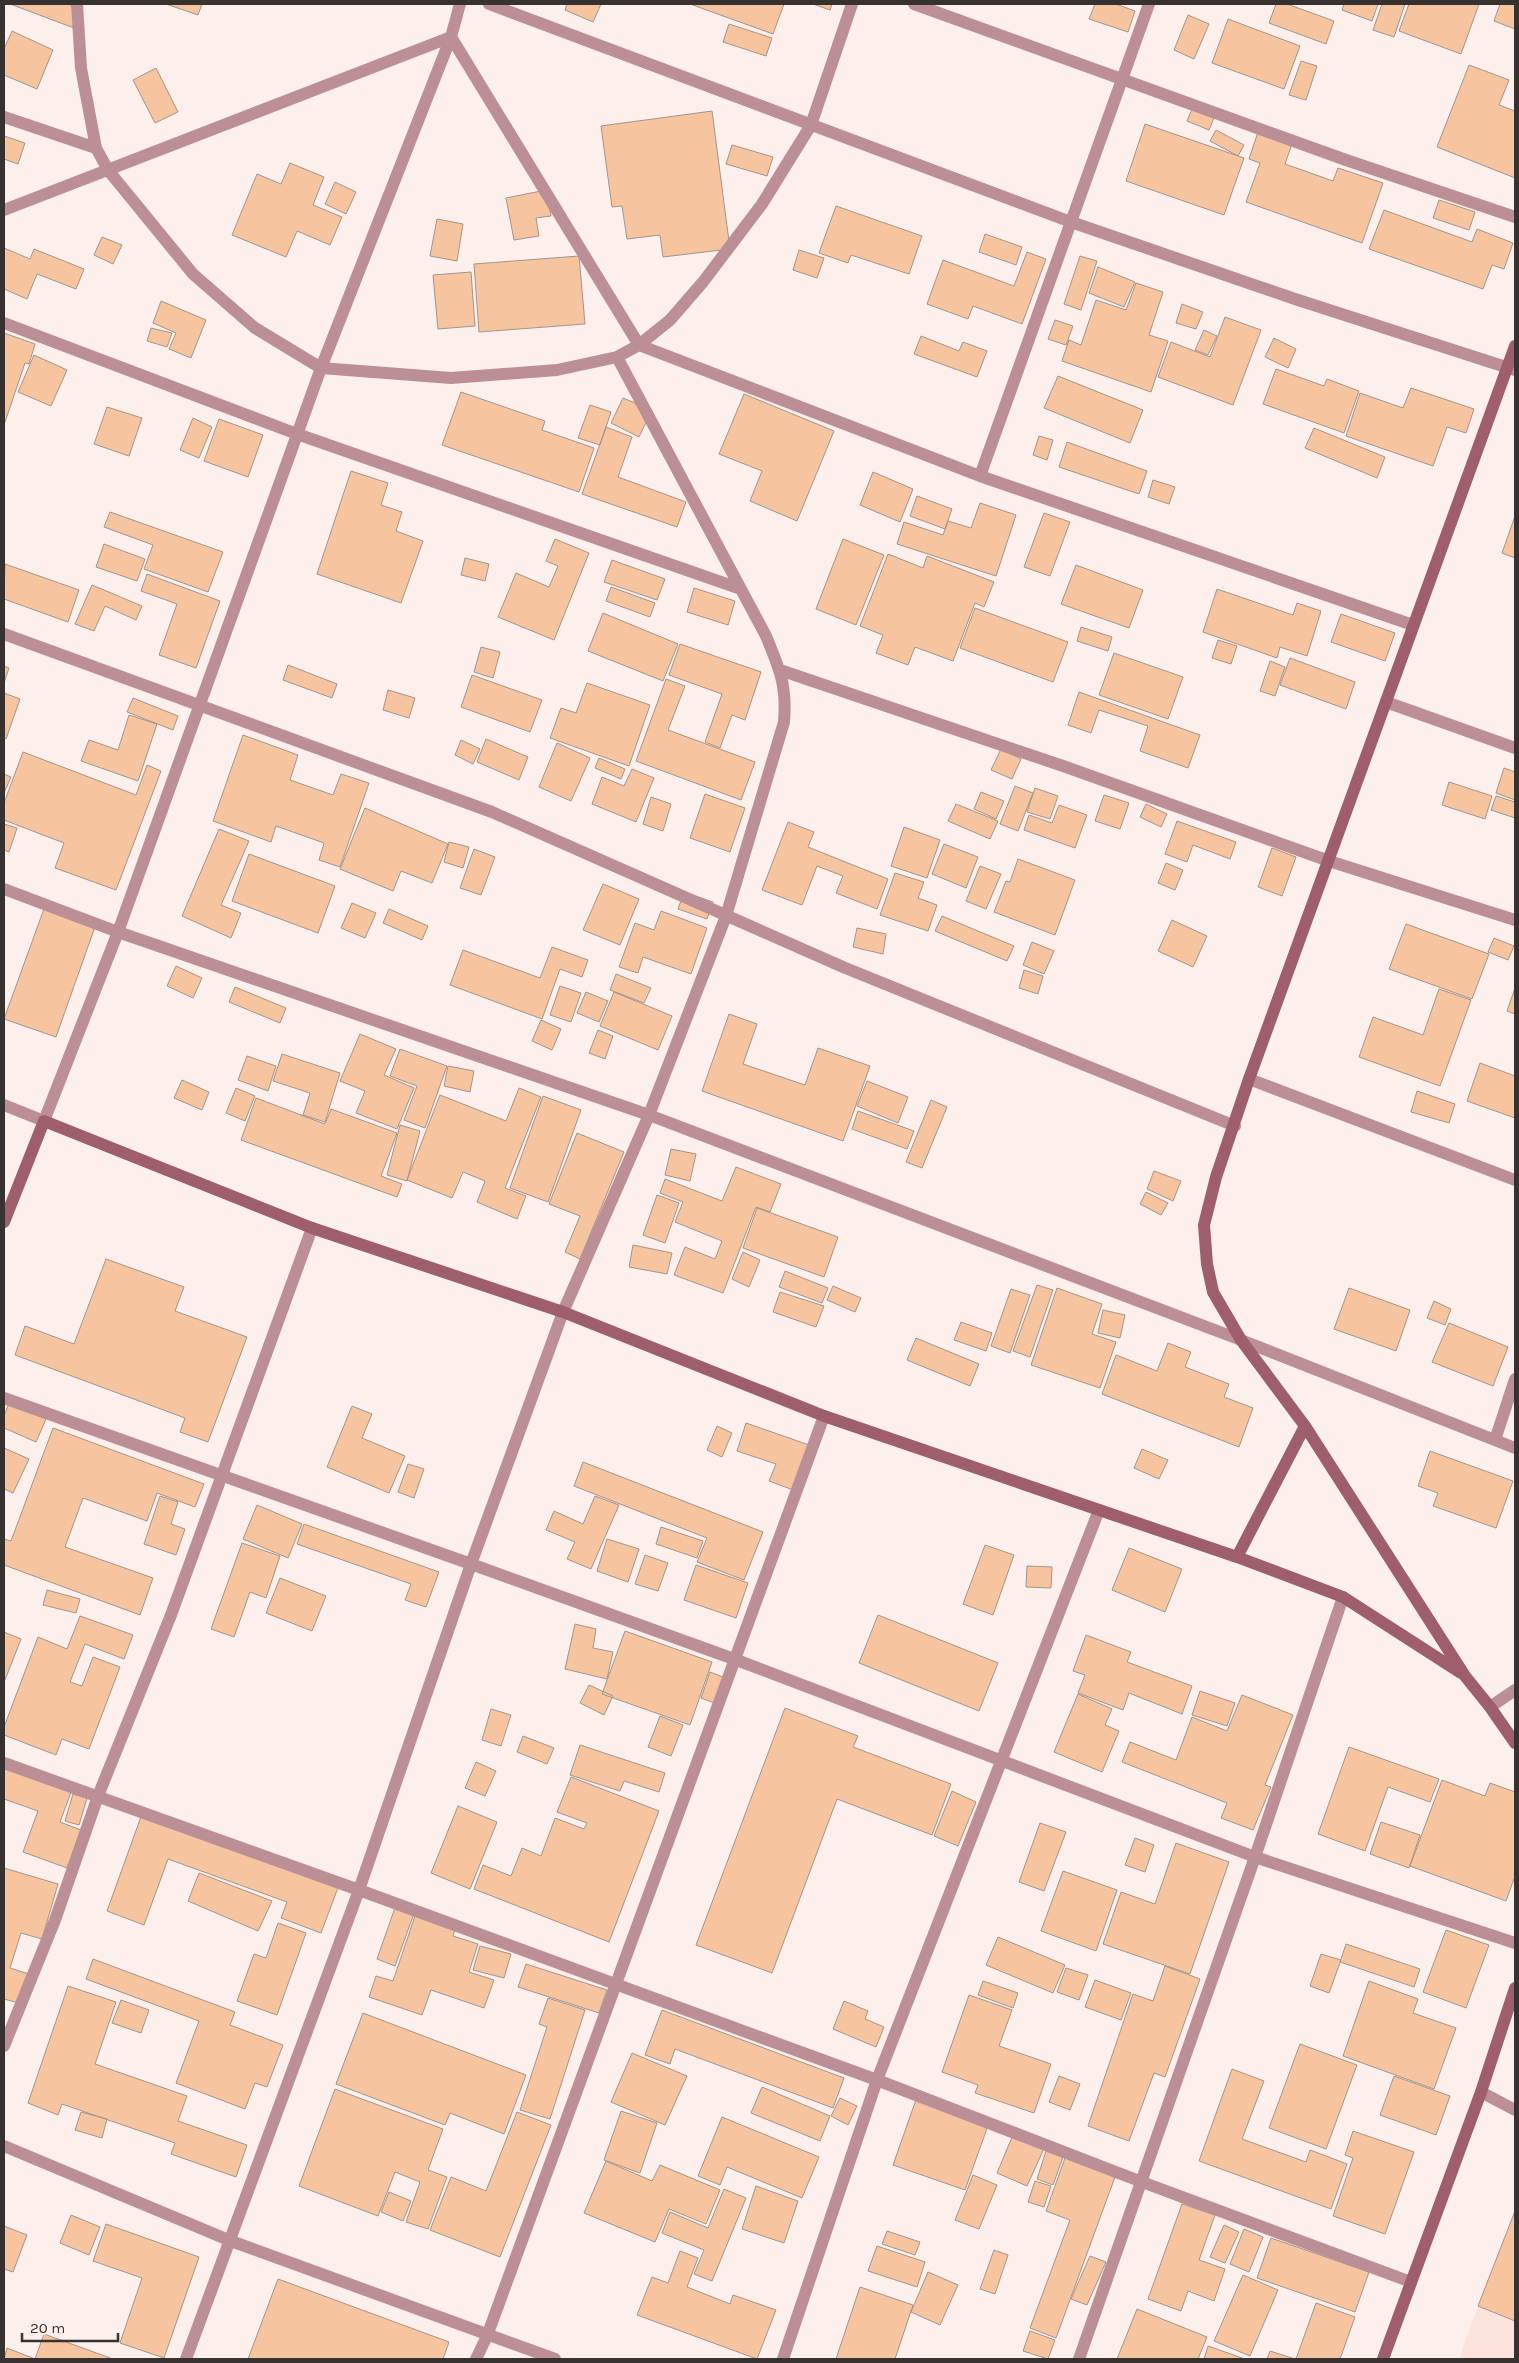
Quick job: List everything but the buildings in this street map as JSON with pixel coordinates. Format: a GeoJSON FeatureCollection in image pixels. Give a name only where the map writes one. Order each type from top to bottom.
{"type":"FeatureCollection","features":[{"type":"Feature","properties":{"kind":"main road"},"geometry":{"type":"LineString","coordinates":[[1515,346],[1512,368],[1412,625],[1329,861],[1249,1079],[1235,1126],[1216,1177],[1204,1225],[1207,1264],[1213,1292],[1241,1340],[1305,1426],[1465,1676],[1490,1706],[1515,1743]]}},
{"type":"Feature","properties":{"kind":"main road"},"geometry":{"type":"LineString","coordinates":[[4,1222],[44,1121],[312,1228],[563,1312],[824,1416],[1237,1556],[1343,1597],[1465,1676]]}},
{"type":"Feature","properties":{"kind":"main road"},"geometry":{"type":"LineString","coordinates":[[1237,1556],[1305,1426]]}},
{"type":"Feature","properties":{"kind":"main road"},"geometry":{"type":"LineString","coordinates":[[1384,2359],[1481,2092],[1515,1988]]}},
{"type":"Feature","properties":{"kind":"main road"},"geometry":{"type":"LineString","coordinates":[[1504,2026],[1515,2015]]}},
{"type":"Feature","properties":{"kind":"street"},"geometry":{"type":"LineString","coordinates":[[77,4],[81,68],[96,148],[108,170],[193,274],[255,328],[321,368],[451,378],[557,370],[617,357],[640,345],[670,320],[703,282],[762,204],[811,125],[852,4]]}},
{"type":"Feature","properties":{"kind":"street"},"geometry":{"type":"LineString","coordinates":[[4,1105],[44,1121],[118,932],[296,434],[451,37],[460,4]]}},
{"type":"Feature","properties":{"kind":"street"},"geometry":{"type":"LineString","coordinates":[[489,4],[1071,222],[1295,299],[1512,368]]}},
{"type":"Feature","properties":{"kind":"street"},"geometry":{"type":"LineString","coordinates":[[914,4],[1346,160],[1515,217]]}},
{"type":"Feature","properties":{"kind":"street"},"geometry":{"type":"LineString","coordinates":[[980,476],[1149,4]]}},
{"type":"Feature","properties":{"kind":"street"},"geometry":{"type":"LineString","coordinates":[[4,210],[451,37]]}},
{"type":"Feature","properties":{"kind":"street"},"geometry":{"type":"LineString","coordinates":[[451,37],[640,345],[980,476],[1412,625]]}},
{"type":"Feature","properties":{"kind":"street"},"geometry":{"type":"LineString","coordinates":[[4,118],[96,148]]}},
{"type":"Feature","properties":{"kind":"street"},"geometry":{"type":"LineString","coordinates":[[4,323],[296,434],[741,589]]}},
{"type":"Feature","properties":{"kind":"street"},"geometry":{"type":"LineString","coordinates":[[186,2359],[359,1890],[471,1564],[563,1312],[649,1115],[726,916],[784,722],[786,698],[780,670],[766,636],[617,357]]}},
{"type":"Feature","properties":{"kind":"street"},"geometry":{"type":"LineString","coordinates":[[4,634],[492,812],[861,974],[1235,1126]]}},
{"type":"Feature","properties":{"kind":"street"},"geometry":{"type":"LineString","coordinates":[[780,670],[1066,767],[1329,861],[1515,920]]}},
{"type":"Feature","properties":{"kind":"street"},"geometry":{"type":"LineString","coordinates":[[1386,702],[1515,748]]}},
{"type":"Feature","properties":{"kind":"street"},"geometry":{"type":"LineString","coordinates":[[4,889],[118,932],[649,1115],[1241,1340],[1515,1448]]}},
{"type":"Feature","properties":{"kind":"street"},"geometry":{"type":"LineString","coordinates":[[1249,1079],[1515,1180]]}},
{"type":"Feature","properties":{"kind":"street"},"geometry":{"type":"LineString","coordinates":[[4,2046],[55,1920],[98,1796],[171,1615],[312,1228]]}},
{"type":"Feature","properties":{"kind":"street"},"geometry":{"type":"LineString","coordinates":[[1495,1440],[1515,1379]]}},
{"type":"Feature","properties":{"kind":"street"},"geometry":{"type":"LineString","coordinates":[[4,1398],[734,1659],[1255,1857],[1515,1943]]}},
{"type":"Feature","properties":{"kind":"street"},"geometry":{"type":"LineString","coordinates":[[476,2359],[487,2336],[824,1416]]}},
{"type":"Feature","properties":{"kind":"street"},"geometry":{"type":"LineString","coordinates":[[782,2359],[877,2080],[1099,1510]]}},
{"type":"Feature","properties":{"kind":"street"},"geometry":{"type":"LineString","coordinates":[[1079,2359],[1255,1857],[1343,1597]]}},
{"type":"Feature","properties":{"kind":"street"},"geometry":{"type":"LineString","coordinates":[[1490,1706],[1515,1690]]}},
{"type":"Feature","properties":{"kind":"street"},"geometry":{"type":"LineString","coordinates":[[4,1763],[359,1890],[877,2080],[1142,2182],[1411,2282]]}},
{"type":"Feature","properties":{"kind":"street"},"geometry":{"type":"LineString","coordinates":[[1481,2092],[1515,2110]]}},
{"type":"Feature","properties":{"kind":"street"},"geometry":{"type":"LineString","coordinates":[[4,2146],[231,2241],[487,2336],[555,2359]]}},
{"type":"Feature","properties":{"kind":"shaded area"},"geometry":{"type":"Polygon","coordinates":[[[1515,2211],[1515,2359],[1459,2359],[1478,2306],[1515,2211]]]}}]}
